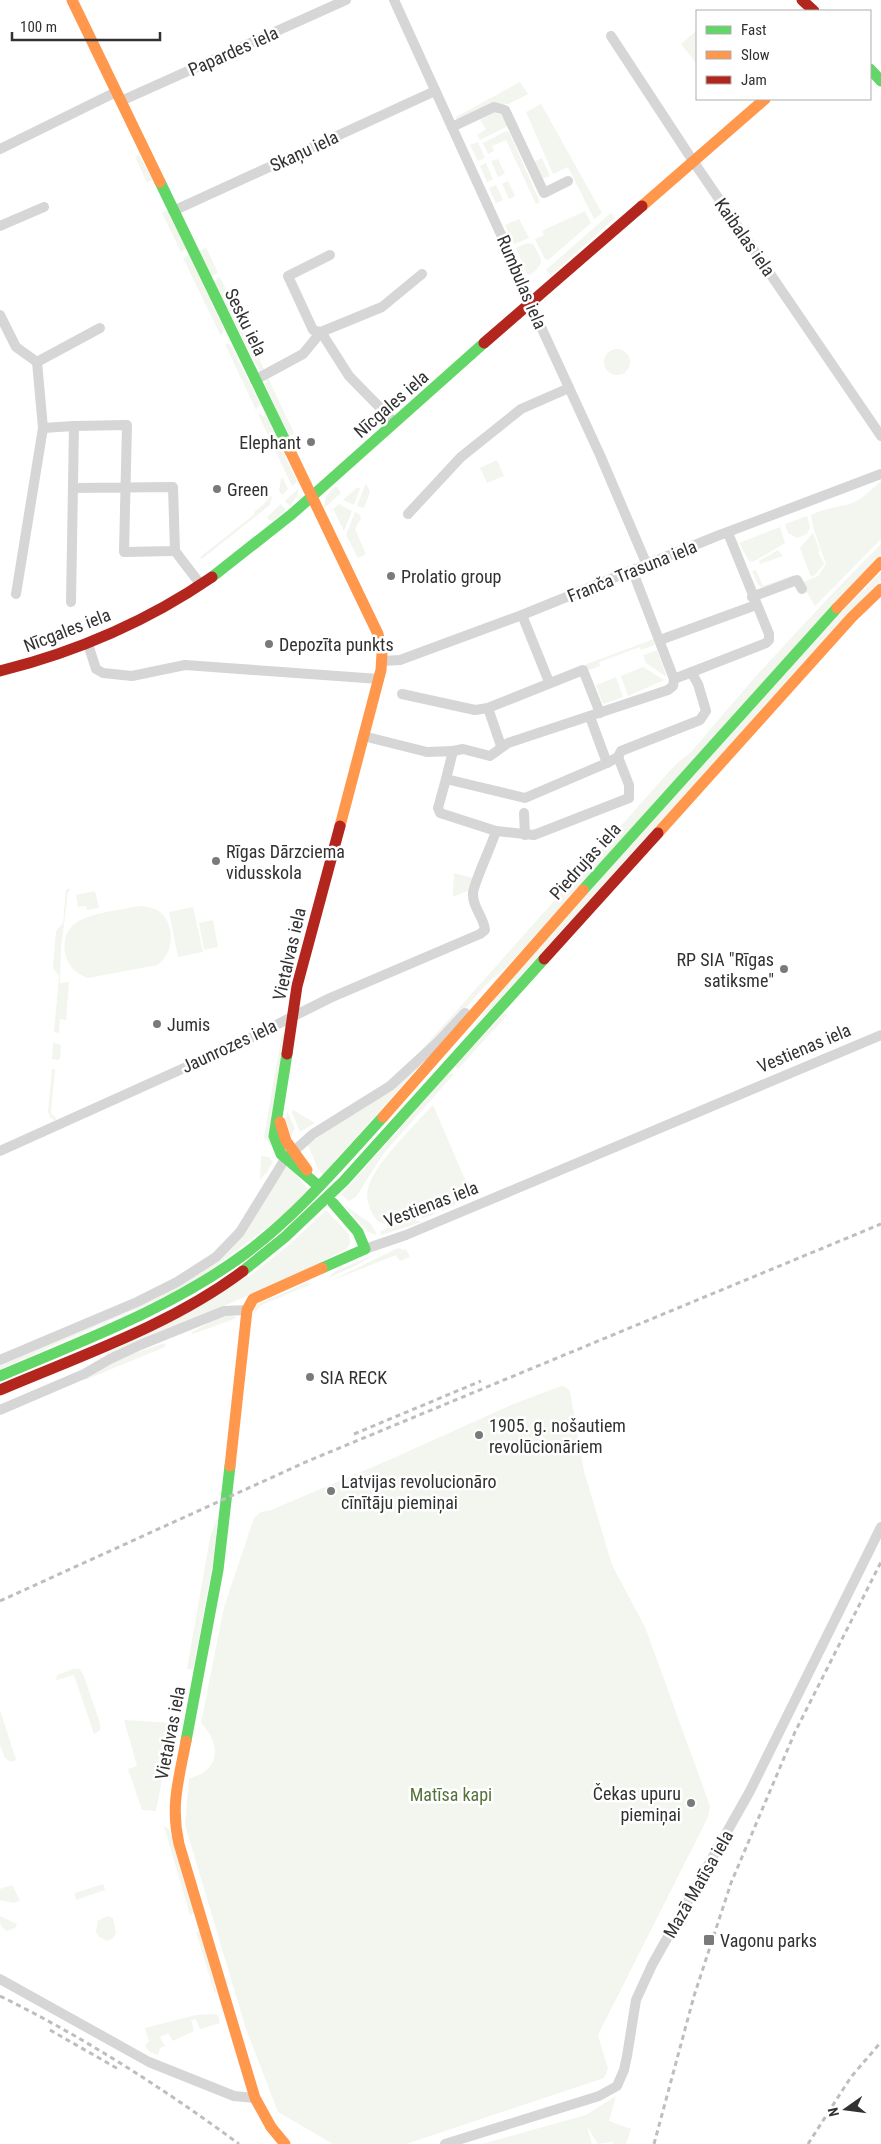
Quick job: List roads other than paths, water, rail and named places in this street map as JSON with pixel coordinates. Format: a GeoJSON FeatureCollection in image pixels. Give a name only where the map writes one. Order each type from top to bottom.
{"type":"FeatureCollection","features":[{"type":"Feature","properties":{"kind":"street","name":"Sesku iela"},"geometry":{"type":"LineString","coordinates":[[72,0],[378,634],[382,661]]}},
{"type":"Feature","properties":{"kind":"street","name":"Papardes iela"},"geometry":{"type":"LineString","coordinates":[[0,149],[118,96],[346,0]]}},
{"type":"Feature","properties":{"kind":"street","name":"Rumbulas iela"},"geometry":{"type":"LineString","coordinates":[[394,0],[524,285],[530,304],[647,565]]}},
{"type":"Feature","properties":{"kind":"street"},"geometry":{"type":"LineString","coordinates":[[802,0],[813,10]]}},
{"type":"Feature","properties":{"kind":"street","name":"Kaibalas iela"},"geometry":{"type":"LineString","coordinates":[[611,36],[693,161],[881,436]]}},
{"type":"Feature","properties":{"kind":"street"},"geometry":{"type":"LineString","coordinates":[[871,70],[881,81]]}},
{"type":"Feature","properties":{"kind":"street","name":"Skaņu iela"},"geometry":{"type":"LineString","coordinates":[[173,211],[435,91]]}},
{"type":"Feature","properties":{"kind":"street","name":"Nīcgales iela"},"geometry":{"type":"LineString","coordinates":[[0,671],[43,660],[88,644],[145,618],[201,585],[234,561],[312,497],[764,100]]}},
{"type":"Feature","properties":{"kind":"street"},"geometry":{"type":"LineString","coordinates":[[452,127],[494,107],[505,110],[544,193],[568,181]]}},
{"type":"Feature","properties":{"kind":"street"},"geometry":{"type":"LineString","coordinates":[[0,226],[44,206]]}},
{"type":"Feature","properties":{"kind":"street"},"geometry":{"type":"LineString","coordinates":[[330,255],[288,276],[313,330],[321,332],[349,376],[395,423]]}},
{"type":"Feature","properties":{"kind":"street"},"geometry":{"type":"LineString","coordinates":[[255,380],[303,354],[321,332],[382,307],[422,274]]}},
{"type":"Feature","properties":{"kind":"street"},"geometry":{"type":"LineString","coordinates":[[0,315],[16,348],[37,362]]}},
{"type":"Feature","properties":{"kind":"street"},"geometry":{"type":"LineString","coordinates":[[37,362],[100,328]]}},
{"type":"Feature","properties":{"kind":"street"},"geometry":{"type":"LineString","coordinates":[[16,594],[43,428],[37,362]]}},
{"type":"Feature","properties":{"kind":"street"},"geometry":{"type":"LineString","coordinates":[[408,514],[462,457],[521,409],[569,388]]}},
{"type":"Feature","properties":{"kind":"street"},"geometry":{"type":"LineString","coordinates":[[43,428],[127,425],[124,552],[175,551]]}},
{"type":"Feature","properties":{"kind":"street"},"geometry":{"type":"LineString","coordinates":[[71,602],[74,426]]}},
{"type":"Feature","properties":{"kind":"street","name":"Franča Trasuna iela"},"geometry":{"type":"LineString","coordinates":[[382,661],[400,660],[522,615],[881,474]]}},
{"type":"Feature","properties":{"kind":"street"},"geometry":{"type":"LineString","coordinates":[[73,488],[173,487],[175,551],[201,585]]}},
{"type":"Feature","properties":{"kind":"street"},"geometry":{"type":"LineString","coordinates":[[674,680],[766,643],[769,640],[762,615],[754,601],[728,533]]}},
{"type":"Feature","properties":{"kind":"street","name":"Piedrujas iela"},"geometry":{"type":"LineString","coordinates":[[0,1376],[157,1308],[190,1290],[246,1253],[292,1215],[319,1188],[435,1059],[819,626],[881,562]]}},
{"type":"Feature","properties":{"kind":"street"},"geometry":{"type":"LineString","coordinates":[[363,736],[427,752],[463,749],[490,756],[501,746],[668,690],[674,686],[674,680],[633,572]]}},
{"type":"Feature","properties":{"kind":"street"},"geometry":{"type":"LineString","coordinates":[[660,640],[754,601],[797,580],[802,589]]}},
{"type":"Feature","properties":{"kind":"street","name":"Piedrujas iela"},"geometry":{"type":"LineString","coordinates":[[330,1200],[852,617],[881,589]]}},
{"type":"Feature","properties":{"kind":"street"},"geometry":{"type":"LineString","coordinates":[[522,615],[550,682]]}},
{"type":"Feature","properties":{"kind":"street"},"geometry":{"type":"LineString","coordinates":[[88,644],[96,669],[103,673],[132,676],[185,665],[378,680]]}},
{"type":"Feature","properties":{"kind":"street","name":"Vietalvas iela"},"geometry":{"type":"LineString","coordinates":[[279,1113],[274,1122],[273,1140],[278,1152],[315,1183],[281,1134],[279,1113],[297,986],[382,661]]}},
{"type":"Feature","properties":{"kind":"street"},"geometry":{"type":"LineString","coordinates":[[402,694],[475,710],[488,708],[583,670],[600,713]]}},
{"type":"Feature","properties":{"kind":"street"},"geometry":{"type":"LineString","coordinates":[[446,779],[524,806],[618,757],[621,751],[700,720],[706,711],[698,684],[691,672]]}},
{"type":"Feature","properties":{"kind":"street"},"geometry":{"type":"LineString","coordinates":[[488,708],[501,746]]}},
{"type":"Feature","properties":{"kind":"street"},"geometry":{"type":"LineString","coordinates":[[590,717],[607,763]]}},
{"type":"Feature","properties":{"kind":"street"},"geometry":{"type":"LineString","coordinates":[[453,751],[438,808],[440,813],[496,831],[525,835],[534,835],[629,798],[629,785],[618,757]]}},
{"type":"Feature","properties":{"kind":"street"},"geometry":{"type":"LineString","coordinates":[[524,806],[525,835]]}},
{"type":"Feature","properties":{"kind":"street","name":"Jaunrozes iela"},"geometry":{"type":"LineString","coordinates":[[3,1148],[229,1048],[330,998],[484,930],[473,893],[496,831]]}},
{"type":"Feature","properties":{"kind":"street"},"geometry":{"type":"LineString","coordinates":[[0,1360],[137,1302],[177,1282],[216,1257],[240,1232],[285,1159],[313,1134],[390,1086],[438,1042],[473,1004],[502,982]]}},
{"type":"Feature","properties":{"kind":"street","name":"Vestienas iela"},"geometry":{"type":"LineString","coordinates":[[247,1310],[253,1299],[365,1249],[406,1235],[881,1035]]}},
{"type":"Feature","properties":{"kind":"street"},"geometry":{"type":"LineString","coordinates":[[0,1390],[162,1320],[194,1302],[251,1265],[284,1240],[330,1200],[358,1232],[365,1249]]}},
{"type":"Feature","properties":{"kind":"street"},"geometry":{"type":"LineString","coordinates":[[0,1410],[84,1374],[140,1345],[224,1311],[247,1310]]}},
{"type":"Feature","properties":{"kind":"street","name":"Vietalvas iela"},"geometry":{"type":"LineString","coordinates":[[247,1310],[218,1570],[181,1766],[174,1817],[179,1844],[256,2098],[271,2127],[285,2144]]}},
{"type":"Feature","properties":{"kind":"street","name":"Mazā Matīsa iela"},"geometry":{"type":"LineString","coordinates":[[445,2144],[599,2096],[617,2086],[624,2070],[636,2000],[661,1949],[750,1791],[881,1527]]}},
{"type":"Feature","properties":{"kind":"street"},"geometry":{"type":"LineString","coordinates":[[0,1979],[149,2062],[234,2096],[256,2098]]}},
{"type":"Feature","properties":{"kind":"railway"},"geometry":{"type":"LineString","coordinates":[[0,1601],[308,1461],[881,1224]]}},
{"type":"Feature","properties":{"kind":"railway"},"geometry":{"type":"LineString","coordinates":[[354,1434],[481,1381]]}},
{"type":"Feature","properties":{"kind":"railway"},"geometry":{"type":"LineString","coordinates":[[654,2144],[694,1996],[731,1883],[795,1732],[881,1562]]}},
{"type":"Feature","properties":{"kind":"railway"},"geometry":{"type":"LineString","coordinates":[[0,1996],[63,2029],[123,2065],[182,2103],[239,2144]]}},
{"type":"Feature","properties":{"kind":"railway"},"geometry":{"type":"LineString","coordinates":[[50,2030],[120,2070]]}},
{"type":"Feature","properties":{"kind":"railway"},"geometry":{"type":"LineString","coordinates":[[808,2144],[851,2077],[881,2042]]}},
{"type":"Feature","properties":{"kind":"place","name":"Elephant"},"geometry":{"type":"Point","coordinates":[311,442]}},
{"type":"Feature","properties":{"kind":"place","name":"Green"},"geometry":{"type":"Point","coordinates":[217,489]}},
{"type":"Feature","properties":{"kind":"place","name":"Prolatio group"},"geometry":{"type":"Point","coordinates":[391,576]}},
{"type":"Feature","properties":{"kind":"place","name":"Depozīta punkts"},"geometry":{"type":"Point","coordinates":[269,644]}},
{"type":"Feature","properties":{"kind":"place","name":"Rīgas Dārzciema vidusskola"},"geometry":{"type":"Point","coordinates":[216,861]}},
{"type":"Feature","properties":{"kind":"place","name":"RP SIA \"Rīgas satiksme\""},"geometry":{"type":"Point","coordinates":[784,969]}},
{"type":"Feature","properties":{"kind":"place","name":"Jumis"},"geometry":{"type":"Point","coordinates":[157,1024]}},
{"type":"Feature","properties":{"kind":"place","name":"SIA RECK"},"geometry":{"type":"Point","coordinates":[310,1377]}},
{"type":"Feature","properties":{"kind":"place","name":"1905. g. nošautiem revolūcionāriem"},"geometry":{"type":"Point","coordinates":[479,1435]}},
{"type":"Feature","properties":{"kind":"place","name":"Latvijas revolucionāro cīnītāju piemiņai"},"geometry":{"type":"Point","coordinates":[331,1491]}},
{"type":"Feature","properties":{"kind":"place","name":"Čekas upuru piemiņai"},"geometry":{"type":"Point","coordinates":[691,1803]}},
{"type":"Feature","properties":{"kind":"place","name":"Vagonu parks"},"geometry":{"type":"Point","coordinates":[709,1940]}},
{"type":"Feature","properties":{"kind":"park label","name":"Matīsa kapi"},"geometry":{"type":"Point","coordinates":[451,1794]}}]}
